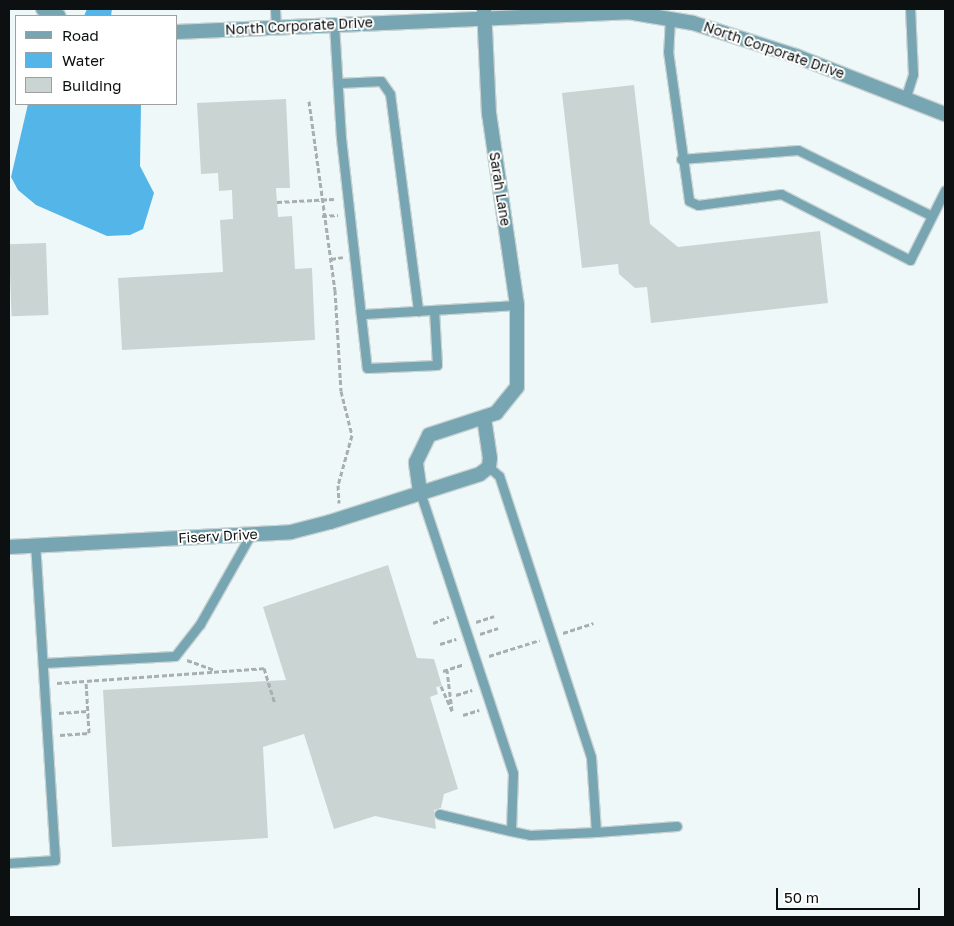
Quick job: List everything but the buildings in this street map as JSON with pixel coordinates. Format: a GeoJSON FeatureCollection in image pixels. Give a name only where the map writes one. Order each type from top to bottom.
{"type":"FeatureCollection","features":[{"type":"Feature","properties":{"kind":"street"},"geometry":{"type":"LineString","coordinates":[[43,9],[57,15]]}},
{"type":"Feature","properties":{"kind":"street","name":"North Corporate Drive"},"geometry":{"type":"LineString","coordinates":[[178,32],[334,24],[484,12],[579,10],[670,18],[796,56],[906,96],[945,114]]}},
{"type":"Feature","properties":{"kind":"street","name":"Sarah Lane"},"geometry":{"type":"LineString","coordinates":[[484,12],[489,114],[517,306],[518,369],[512,398],[484,418]]}},
{"type":"Feature","properties":{"kind":"street"},"geometry":{"type":"LineString","coordinates":[[420,492],[416,462],[429,435],[484,418],[489,467]]}},
{"type":"Feature","properties":{"kind":"street","name":"Fiserv Drive"},"geometry":{"type":"LineString","coordinates":[[9,547],[291,532],[330,522],[480,474],[489,467]]}},
{"type":"Feature","properties":{"kind":"lane"},"geometry":{"type":"LineString","coordinates":[[275,9],[276,27]]}},
{"type":"Feature","properties":{"kind":"lane"},"geometry":{"type":"LineString","coordinates":[[906,96],[913,74],[910,9]]}},
{"type":"Feature","properties":{"kind":"lane"},"geometry":{"type":"LineString","coordinates":[[670,18],[668,52],[685,195],[698,205],[782,194],[910,260],[945,190]]}},
{"type":"Feature","properties":{"kind":"lane"},"geometry":{"type":"LineString","coordinates":[[334,24],[338,84],[364,314],[367,368],[437,365],[434,310]]}},
{"type":"Feature","properties":{"kind":"lane"},"geometry":{"type":"LineString","coordinates":[[338,84],[381,81],[390,94],[418,311]]}},
{"type":"Feature","properties":{"kind":"lane"},"geometry":{"type":"LineString","coordinates":[[680,160],[798,150],[932,216]]}},
{"type":"Feature","properties":{"kind":"lane"},"geometry":{"type":"LineString","coordinates":[[364,314],[517,306]]}},
{"type":"Feature","properties":{"kind":"lane"},"geometry":{"type":"LineString","coordinates":[[489,467],[499,476],[591,757],[596,832]]}},
{"type":"Feature","properties":{"kind":"lane"},"geometry":{"type":"LineString","coordinates":[[420,492],[512,773],[510,831]]}},
{"type":"Feature","properties":{"kind":"lane"},"geometry":{"type":"LineString","coordinates":[[43,663],[175,656],[200,624],[252,534]]}},
{"type":"Feature","properties":{"kind":"lane"},"geometry":{"type":"LineString","coordinates":[[9,863],[55,860],[35,545]]}},
{"type":"Feature","properties":{"kind":"lane"},"geometry":{"type":"LineString","coordinates":[[439,814],[530,835],[677,826]]}},
{"type":"Feature","properties":{"kind":"path"},"geometry":{"type":"LineString","coordinates":[[309,101],[320,200],[335,290],[341,391],[352,434],[338,485],[339,503],[330,522]]}},
{"type":"Feature","properties":{"kind":"path"},"geometry":{"type":"LineString","coordinates":[[277,202],[320,200]]}},
{"type":"Feature","properties":{"kind":"path"},"geometry":{"type":"LineString","coordinates":[[441,686],[452,711],[445,671],[593,623]]}},
{"type":"Feature","properties":{"kind":"path"},"geometry":{"type":"LineString","coordinates":[[468,638],[498,628]]}},
{"type":"Feature","properties":{"kind":"path"},"geometry":{"type":"LineString","coordinates":[[197,664],[215,671]]}},
{"type":"Feature","properties":{"kind":"path"},"geometry":{"type":"LineString","coordinates":[[44,683],[264,668],[275,703]]}},
{"type":"Feature","properties":{"kind":"path"},"geometry":{"type":"LineString","coordinates":[[47,735],[89,733],[86,681]]}},
{"type":"Feature","properties":{"kind":"path"},"geometry":{"type":"LineString","coordinates":[[46,714],[88,711]]}},
{"type":"Feature","properties":{"kind":"water"},"geometry":{"type":"Polygon","coordinates":[[[87,9],[112,9],[111,15],[84,15],[87,9]]]}},
{"type":"Feature","properties":{"kind":"water"},"geometry":{"type":"Polygon","coordinates":[[[28,105],[141,105],[140,166],[154,193],[143,229],[130,235],[107,236],[36,205],[18,190],[11,177],[28,105]]]}}]}
